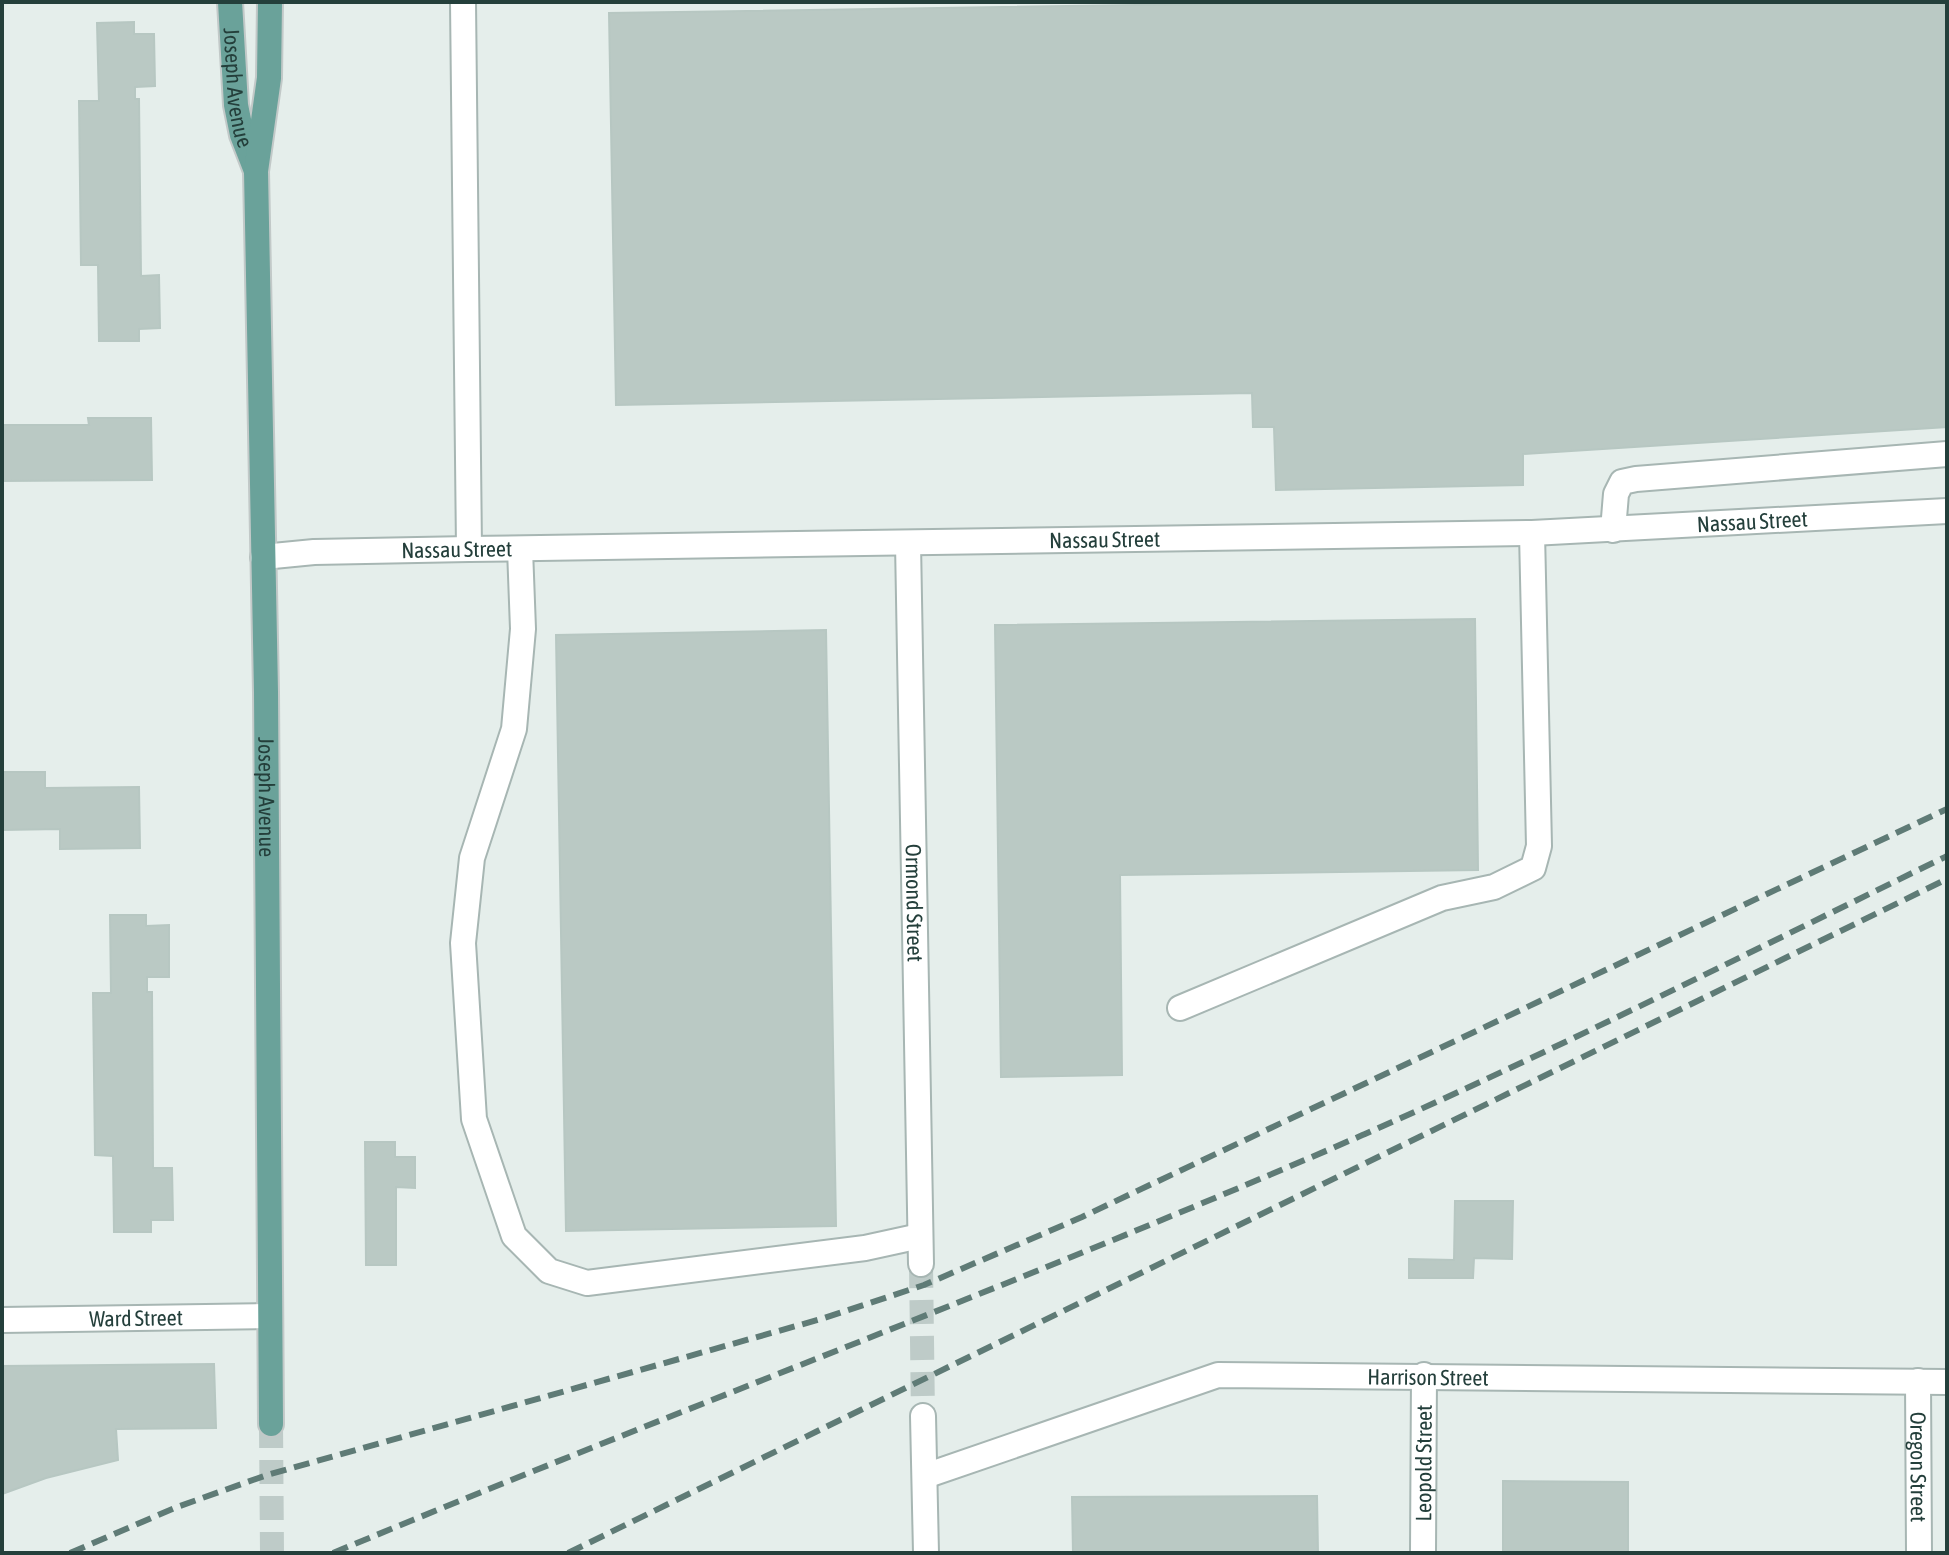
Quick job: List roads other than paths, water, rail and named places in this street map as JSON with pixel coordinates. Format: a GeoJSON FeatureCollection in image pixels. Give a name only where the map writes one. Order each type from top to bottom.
{"type":"FeatureCollection","features":[{"type":"Feature","properties":{"kind":"main road","name":"Joseph Avenue"},"geometry":{"type":"LineString","coordinates":[[230,2],[236,105],[242,135],[256,171]]}},
{"type":"Feature","properties":{"kind":"main road","name":"Joseph Avenue"},"geometry":{"type":"LineString","coordinates":[[270,2],[269,78],[256,171],[266,692],[271,1424]]}},
{"type":"Feature","properties":{"kind":"street"},"geometry":{"type":"LineString","coordinates":[[463,2],[469,549]]}},
{"type":"Feature","properties":{"kind":"street"},"geometry":{"type":"LineString","coordinates":[[1613,530],[1616,494],[1622,482],[1947,454]]}},
{"type":"Feature","properties":{"kind":"street","name":"Nassau Street"},"geometry":{"type":"LineString","coordinates":[[263,557],[314,552],[469,549],[1532,533],[1947,511]]}},
{"type":"Feature","properties":{"kind":"street"},"geometry":{"type":"LineString","coordinates":[[1180,1008],[1442,898],[1494,887],[1533,868],[1539,846],[1532,533]]}},
{"type":"Feature","properties":{"kind":"street","name":"Ormond Street"},"geometry":{"type":"LineString","coordinates":[[908,543],[921,1264]]}},
{"type":"Feature","properties":{"kind":"street"},"geometry":{"type":"LineString","coordinates":[[520,549],[523,629],[514,729],[472,858],[463,943],[474,1119],[514,1236],[549,1271],[587,1283],[865,1248],[920,1236]]}},
{"type":"Feature","properties":{"kind":"street","name":"Ward Street"},"geometry":{"type":"LineString","coordinates":[[2,1320],[269,1316]]}},
{"type":"Feature","properties":{"kind":"street","name":"Harrison Street"},"geometry":{"type":"LineString","coordinates":[[925,1476],[1218,1375],[1947,1382]]}},
{"type":"Feature","properties":{"kind":"street","name":"Leopold Street"},"geometry":{"type":"LineString","coordinates":[[1423,1553],[1424,1375]]}},
{"type":"Feature","properties":{"kind":"street","name":"Oregon Street"},"geometry":{"type":"LineString","coordinates":[[1918,1381],[1919,1553]]}},
{"type":"Feature","properties":{"kind":"street"},"geometry":{"type":"LineString","coordinates":[[923,1416],[926,1553]]}},
{"type":"Feature","properties":{"kind":"tunnel"},"geometry":{"type":"LineString","coordinates":[[921,1264],[923,1416]]}},
{"type":"Feature","properties":{"kind":"tunnel"},"geometry":{"type":"LineString","coordinates":[[271,1424],[272,1553]]}},
{"type":"Feature","properties":{"kind":"railway"},"geometry":{"type":"LineString","coordinates":[[70,1553],[177,1507],[267,1475],[821,1319],[924,1285],[1082,1217],[1947,809]]}},
{"type":"Feature","properties":{"kind":"railway"},"geometry":{"type":"LineString","coordinates":[[333,1553],[1109,1242],[1365,1134],[1585,1033],[1947,856]]}},
{"type":"Feature","properties":{"kind":"railway"},"geometry":{"type":"LineString","coordinates":[[568,1553],[1947,879]]}}]}
